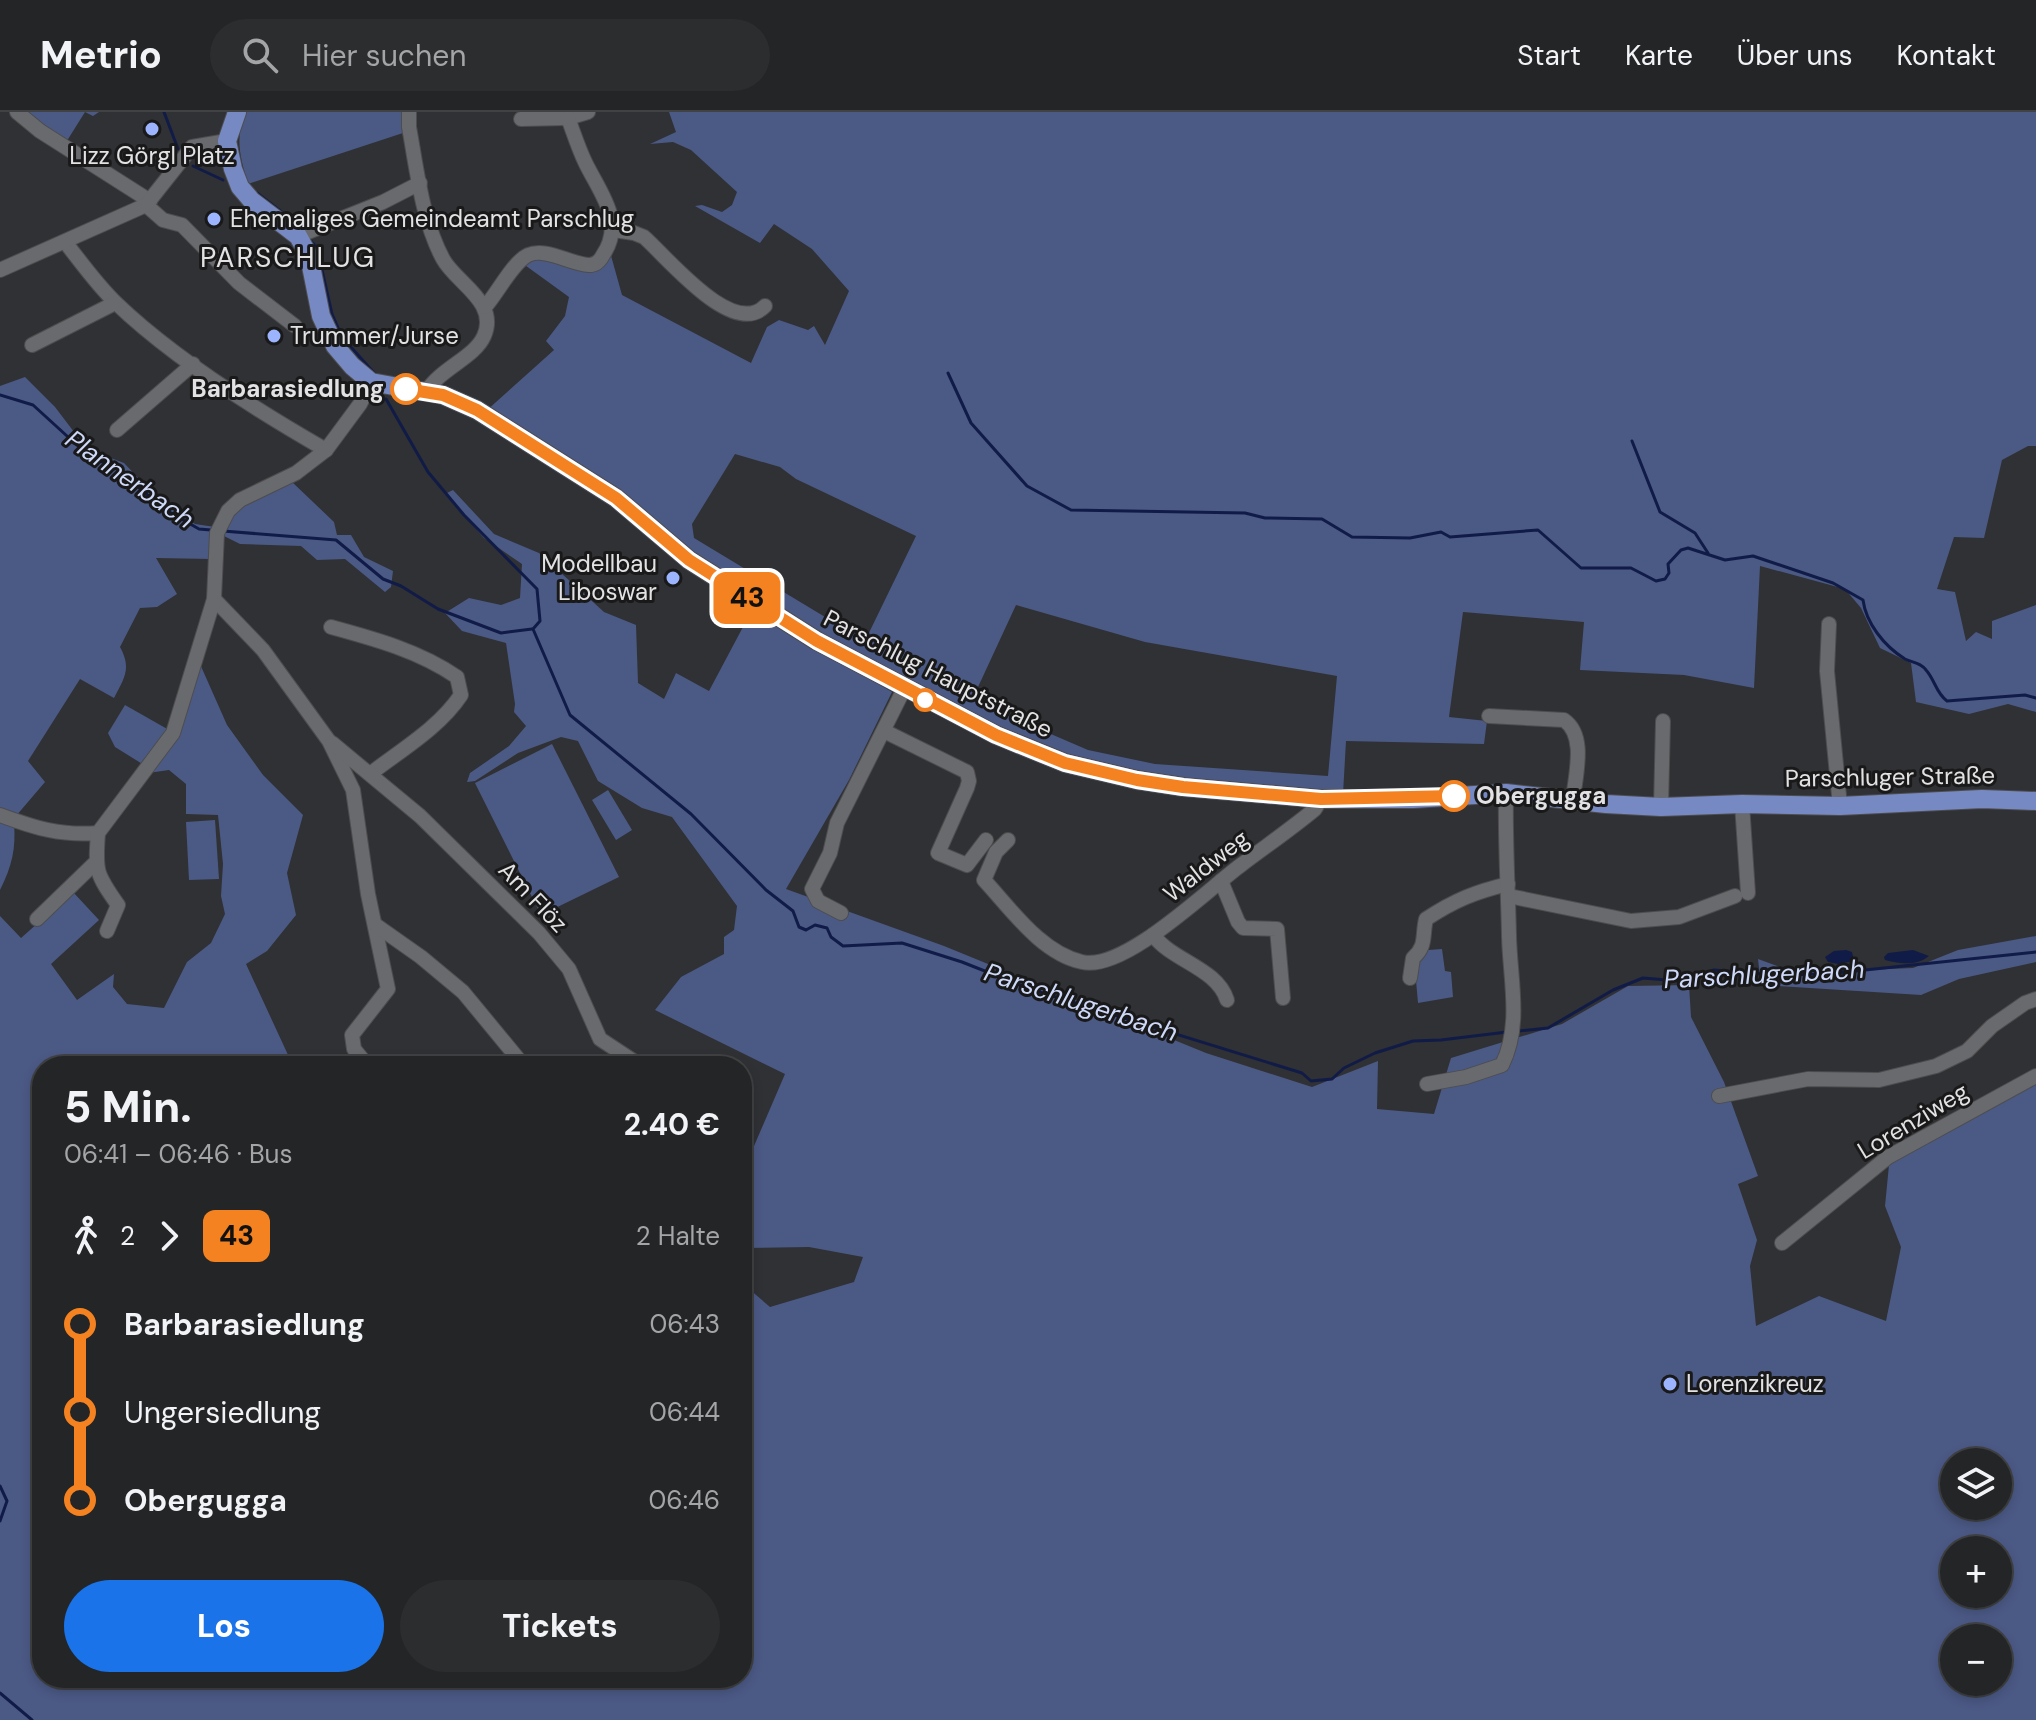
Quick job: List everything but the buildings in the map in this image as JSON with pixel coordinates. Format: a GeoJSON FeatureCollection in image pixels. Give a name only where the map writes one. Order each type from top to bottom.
{"type":"FeatureCollection","features":[{"type":"Feature","properties":{"kind":"main road"},"geometry":{"type":"LineString","coordinates":[[237,112],[227,141],[240,187],[252,201],[303,233],[321,316],[335,346],[371,382]]}},
{"type":"Feature","properties":{"kind":"main road","name":"Parschlug Hauptstraße"},"geometry":{"type":"LineString","coordinates":[[371,382],[427,391],[459,400],[616,498],[689,560],[817,641],[996,735],[1065,763],[1183,787],[1321,799],[1413,799],[1506,793],[1661,807],[1743,804]]}},
{"type":"Feature","properties":{"kind":"main road","name":"Parschluger Straße"},"geometry":{"type":"LineString","coordinates":[[1743,804],[1840,806],[1982,799],[2036,801]]}},
{"type":"Feature","properties":{"kind":"street"},"geometry":{"type":"LineString","coordinates":[[17,112],[40,131],[148,203],[163,220],[182,225],[239,283],[295,326]]}},
{"type":"Feature","properties":{"kind":"street"},"geometry":{"type":"LineString","coordinates":[[409,112],[409,127],[433,235],[444,262],[485,307],[488,321],[479,343],[434,379],[427,391]]}},
{"type":"Feature","properties":{"kind":"street"},"geometry":{"type":"LineString","coordinates":[[521,119],[568,118],[588,112]]}},
{"type":"Feature","properties":{"kind":"street"},"geometry":{"type":"LineString","coordinates":[[485,307],[529,254],[539,253],[589,265],[596,264],[607,249],[614,230],[607,203],[579,149],[568,118]]}},
{"type":"Feature","properties":{"kind":"street"},"geometry":{"type":"LineString","coordinates":[[0,270],[148,203],[192,147],[227,141]]}},
{"type":"Feature","properties":{"kind":"street"},"geometry":{"type":"LineString","coordinates":[[303,233],[342,219],[420,183]]}},
{"type":"Feature","properties":{"kind":"street"},"geometry":{"type":"LineString","coordinates":[[614,230],[644,237],[695,288],[727,309],[751,315],[757,314],[765,306]]}},
{"type":"Feature","properties":{"kind":"street"},"geometry":{"type":"LineString","coordinates":[[65,242],[115,303],[193,364],[326,450]]}},
{"type":"Feature","properties":{"kind":"street"},"geometry":{"type":"LineString","coordinates":[[32,345],[115,303]]}},
{"type":"Feature","properties":{"kind":"street"},"geometry":{"type":"LineString","coordinates":[[117,430],[193,364]]}},
{"type":"Feature","properties":{"kind":"street"},"geometry":{"type":"LineString","coordinates":[[107,931],[118,905],[98,878],[98,833],[173,733],[214,599],[218,529],[228,511],[240,500],[296,473],[326,450],[360,404],[371,382]]}},
{"type":"Feature","properties":{"kind":"street"},"geometry":{"type":"LineString","coordinates":[[214,599],[263,650],[329,741],[353,790],[363,868],[388,989],[352,1035],[354,1049],[360,1056]]}},
{"type":"Feature","properties":{"kind":"street"},"geometry":{"type":"LineString","coordinates":[[1829,624],[1827,671],[1840,806]]}},
{"type":"Feature","properties":{"kind":"street"},"geometry":{"type":"LineString","coordinates":[[331,627],[380,640],[437,664],[457,677],[461,695],[452,709],[370,774]]}},
{"type":"Feature","properties":{"kind":"street"},"geometry":{"type":"LineString","coordinates":[[841,913],[818,901],[812,889],[830,853],[837,823],[904,689]]}},
{"type":"Feature","properties":{"kind":"street"},"geometry":{"type":"LineString","coordinates":[[1489,716],[1564,720],[1571,724],[1578,747],[1573,800]]}},
{"type":"Feature","properties":{"kind":"street"},"geometry":{"type":"LineString","coordinates":[[1661,807],[1663,721]]}},
{"type":"Feature","properties":{"kind":"street"},"geometry":{"type":"LineString","coordinates":[[884,731],[967,772],[967,788],[938,853],[967,865],[986,840]]}},
{"type":"Feature","properties":{"kind":"street","name":"Am Flöz"},"geometry":{"type":"LineString","coordinates":[[329,741],[420,816],[539,933],[569,969],[600,1039],[626,1056]]}},
{"type":"Feature","properties":{"kind":"street"},"geometry":{"type":"LineString","coordinates":[[1427,1084],[1466,1077],[1502,1065],[1511,1037],[1506,793]]}},
{"type":"Feature","properties":{"kind":"street","name":"Waldweg"},"geometry":{"type":"LineString","coordinates":[[1008,840],[996,852],[984,880],[1029,927],[1064,957],[1096,963],[1119,955],[1153,935],[1315,809],[1321,799]]}},
{"type":"Feature","properties":{"kind":"street"},"geometry":{"type":"LineString","coordinates":[[1410,978],[1413,958],[1425,942],[1426,919],[1460,898],[1508,890],[1631,921],[1679,917],[1742,894],[1743,804]]}},
{"type":"Feature","properties":{"kind":"street"},"geometry":{"type":"LineString","coordinates":[[0,815],[69,835],[98,833]]}},
{"type":"Feature","properties":{"kind":"street"},"geometry":{"type":"LineString","coordinates":[[37,919],[96,862]]}},
{"type":"Feature","properties":{"kind":"street"},"geometry":{"type":"LineString","coordinates":[[1221,881],[1243,928],[1277,929],[1283,998]]}},
{"type":"Feature","properties":{"kind":"street"},"geometry":{"type":"LineString","coordinates":[[377,926],[463,992],[516,1056]]}},
{"type":"Feature","properties":{"kind":"street","name":"Waldweg"},"geometry":{"type":"LineString","coordinates":[[1153,935],[1162,948],[1217,981],[1227,1000]]}},
{"type":"Feature","properties":{"kind":"street"},"geometry":{"type":"LineString","coordinates":[[1719,1096],[1808,1079],[1879,1080],[1936,1066],[1967,1051],[1992,1026],[2036,999]]}},
{"type":"Feature","properties":{"kind":"street","name":"Lorenziweg"},"geometry":{"type":"LineString","coordinates":[[1782,1243],[1888,1157],[2036,1076]]}},
{"type":"Feature","properties":{"kind":"shaded area"},"geometry":{"type":"Polygon","coordinates":[[[22,112],[85,112],[65,144],[22,112]]]}},
{"type":"Feature","properties":{"kind":"shaded area"},"geometry":{"type":"Polygon","coordinates":[[[245,112],[406,112],[406,132],[248,184],[240,148],[245,112]]]}},
{"type":"Feature","properties":{"kind":"shaded area"},"geometry":{"type":"Polygon","coordinates":[[[669,112],[2036,112],[2036,446],[2028,446],[2002,460],[1984,538],[1954,537],[1937,589],[1955,592],[1966,641],[1976,632],[1992,639],[1992,621],[2036,605],[2036,712],[2008,704],[1969,714],[1916,702],[1911,663],[1880,648],[1861,608],[1845,589],[1760,566],[1754,688],[1684,675],[1580,670],[1584,622],[1463,612],[1449,717],[1487,721],[1484,744],[1346,741],[1343,794],[1179,783],[1031,746],[768,607],[486,411],[554,350],[546,341],[565,316],[569,297],[522,263],[532,258],[582,268],[610,252],[622,295],[751,363],[767,327],[779,320],[808,330],[814,326],[825,345],[849,291],[812,249],[774,224],[760,243],[695,206],[702,205],[722,212],[732,205],[737,192],[691,150],[673,142],[650,144],[676,132],[669,112]],[[735,454],[692,524],[694,538],[865,641],[916,536],[796,479],[780,467],[735,454]],[[1016,605],[972,700],[1088,750],[1155,764],[1328,776],[1337,676],[1145,642],[1016,605]]]}},
{"type":"Feature","properties":{"kind":"shaded area"},"geometry":{"type":"Polygon","coordinates":[[[25,377],[55,407],[87,449],[124,463],[144,484],[195,524],[215,527],[211,559],[156,558],[177,594],[157,607],[140,608],[120,647],[126,668],[114,698],[80,679],[28,761],[45,782],[16,816],[0,810],[0,386],[25,377]]]}},
{"type":"Feature","properties":{"kind":"shaded area"},"geometry":{"type":"Polygon","coordinates":[[[291,481],[334,522],[337,535],[351,535],[364,557],[393,571],[391,587],[385,592],[345,559],[317,560],[301,546],[240,544],[224,536],[232,515],[240,508],[259,495],[291,481]]]}},
{"type":"Feature","properties":{"kind":"shaded area"},"geometry":{"type":"Polygon","coordinates":[[[453,490],[494,534],[539,553],[604,612],[636,625],[638,683],[664,699],[676,673],[709,691],[752,610],[892,692],[849,780],[786,889],[944,946],[1206,1053],[1312,1087],[1378,1061],[1377,1109],[1434,1114],[1451,1058],[1562,1024],[1628,986],[1689,985],[1691,1017],[1724,1082],[1758,1176],[1738,1184],[1757,1240],[1750,1266],[1756,1326],[1819,1296],[1886,1321],[1901,1247],[1885,1206],[1889,1165],[1990,1105],[2036,1082],[2036,1720],[0,1720],[0,916],[21,938],[73,892],[99,920],[51,964],[77,1000],[114,974],[113,987],[127,1004],[164,1008],[187,962],[211,943],[225,914],[221,896],[223,864],[218,815],[186,814],[186,784],[169,770],[148,773],[200,664],[227,725],[263,775],[303,815],[287,873],[296,915],[267,951],[246,964],[289,1056],[32,1056],[32,1688],[752,1688],[752,1292],[770,1307],[854,1282],[863,1257],[809,1247],[752,1248],[752,1151],[785,1074],[655,1010],[681,977],[724,954],[724,937],[734,930],[737,906],[672,817],[642,808],[598,781],[578,741],[561,737],[518,753],[475,781],[467,782],[470,773],[509,746],[526,726],[514,712],[506,643],[462,631],[445,613],[469,598],[501,605],[520,598],[522,564],[484,538],[445,494],[453,490]]]}},
{"type":"Feature","properties":{"kind":"shaded area"},"geometry":{"type":"Polygon","coordinates":[[[125,705],[169,730],[144,765],[115,747],[108,733],[125,705]]]}},
{"type":"Feature","properties":{"kind":"shaded area"},"geometry":{"type":"Polygon","coordinates":[[[552,744],[619,877],[541,915],[475,783],[552,744]]]}},
{"type":"Feature","properties":{"kind":"shaded area"},"geometry":{"type":"Polygon","coordinates":[[[608,790],[632,830],[616,840],[592,800],[608,790]]]}},
{"type":"Feature","properties":{"kind":"shaded area"},"geometry":{"type":"Polygon","coordinates":[[[0,819],[14,823],[14,849],[0,890],[0,819]]]}},
{"type":"Feature","properties":{"kind":"shaded area"},"geometry":{"type":"Polygon","coordinates":[[[215,820],[219,879],[189,880],[186,822],[215,820]]]}},
{"type":"Feature","properties":{"kind":"shaded area"},"geometry":{"type":"Polygon","coordinates":[[[2036,936],[2036,962],[1959,979],[1921,995],[1761,985],[1758,959],[1780,967],[1815,972],[1913,968],[1958,950],[2036,936]]]}},
{"type":"Feature","properties":{"kind":"shaded area"},"geometry":{"type":"Polygon","coordinates":[[[1442,949],[1445,971],[1451,972],[1453,997],[1418,1003],[1415,969],[1428,950],[1442,949]]]}},
{"type":"Feature","properties":{"kind":"shaded area"},"geometry":{"type":"Polygon","coordinates":[[[1913,950],[1929,956],[1908,963],[1885,960],[1884,957],[1888,953],[1913,950]]]}},
{"type":"Feature","properties":{"kind":"shaded area"},"geometry":{"type":"Polygon","coordinates":[[[1834,951],[1852,952],[1854,961],[1838,964],[1828,962],[1825,957],[1834,951]]]}},
{"type":"Feature","properties":{"kind":"waterway","name":"Parschlugerbach"},"geometry":{"type":"LineString","coordinates":[[164,112],[178,149]]}},
{"type":"Feature","properties":{"kind":"waterway","name":"Parschlugerbach"},"geometry":{"type":"LineString","coordinates":[[193,166],[223,180]]}},
{"type":"Feature","properties":{"kind":"waterway","name":"Parschlugerbach"},"geometry":{"type":"LineString","coordinates":[[257,193],[292,220]]}},
{"type":"Feature","properties":{"kind":"waterway","name":"Parschlugerbach"},"geometry":{"type":"LineString","coordinates":[[310,240],[317,248],[332,314],[342,337],[375,374]]}},
{"type":"Feature","properties":{"kind":"waterway"},"geometry":{"type":"LineString","coordinates":[[948,373],[971,423],[1027,486],[1071,510],[1245,513],[1265,518],[1322,519],[1352,537],[1410,538],[1441,532],[1450,537],[1538,530],[1581,568],[1631,568],[1656,581],[1665,579],[1669,573],[1668,564],[1681,550],[1688,548],[1725,560],[1753,556],[1833,583],[1863,600],[1868,617],[1883,641],[1905,659],[1924,667],[1947,701],[2025,695],[2036,698]]}},
{"type":"Feature","properties":{"kind":"waterway","name":"Plannerbach"},"geometry":{"type":"LineString","coordinates":[[0,395],[33,405],[90,457],[115,467],[164,509],[199,529],[211,530]]}},
{"type":"Feature","properties":{"kind":"waterway","name":"Parschlugerbach"},"geometry":{"type":"LineString","coordinates":[[386,399],[428,472],[464,515],[537,589],[540,621],[533,629],[570,715],[691,814],[766,890],[793,911],[799,927],[806,930],[815,925],[827,928],[831,937],[843,946],[902,943],[962,962],[1030,989],[1302,1073],[1311,1081],[1332,1079],[1344,1068],[1375,1053],[1413,1041],[1507,1032]]}},
{"type":"Feature","properties":{"kind":"waterway"},"geometry":{"type":"LineString","coordinates":[[1632,441],[1660,512],[1695,533],[1708,553]]}},
{"type":"Feature","properties":{"kind":"waterway","name":"Plannerbach"},"geometry":{"type":"LineString","coordinates":[[223,531],[336,540],[383,579],[401,586],[438,609],[501,633],[532,629]]}},
{"type":"Feature","properties":{"kind":"waterway","name":"Parschlugerbach"},"geometry":{"type":"LineString","coordinates":[[1518,1031],[1548,1028],[1613,990],[1643,978],[1679,981],[1714,970],[1775,975],[1827,974],[2036,952]]}},
{"type":"Feature","properties":{"kind":"waterway"},"geometry":{"type":"LineString","coordinates":[[0,1486],[7,1501],[0,1521]]}},
{"type":"Feature","properties":{"kind":"waterway"},"geometry":{"type":"LineString","coordinates":[[0,1693],[32,1720]]}},
{"type":"Feature","properties":{"kind":"bus line","name":"43"},"geometry":{"type":"LineString","coordinates":[[406,389],[443,395],[477,410],[616,498],[689,560],[817,641],[996,735],[1065,763],[1183,787],[1321,799],[1454,796]]}},
{"type":"Feature","properties":{"kind":"place","name":"Lizz Görgl Platz"},"geometry":{"type":"Point","coordinates":[152,129]}},
{"type":"Feature","properties":{"kind":"place","name":"Ehemaliges Gemeindeamt Parschlug"},"geometry":{"type":"Point","coordinates":[214,219]}},
{"type":"Feature","properties":{"kind":"place","name":"Trummer/Jurse"},"geometry":{"type":"Point","coordinates":[274,336]}},
{"type":"Feature","properties":{"kind":"place","name":"Barbarasiedlung"},"geometry":{"type":"Point","coordinates":[406,389]}},
{"type":"Feature","properties":{"kind":"place","name":"Modellbau Liboswar"},"geometry":{"type":"Point","coordinates":[673,578]}},
{"type":"Feature","properties":{"kind":"place","name":"Obergugga"},"geometry":{"type":"Point","coordinates":[1454,796]}},
{"type":"Feature","properties":{"kind":"place","name":"Lorenzikreuz"},"geometry":{"type":"Point","coordinates":[1670,1384]}},
{"type":"Feature","properties":{"kind":"district","name":"PARSCHLUG"},"geometry":{"type":"Point","coordinates":[288,257]}}]}
